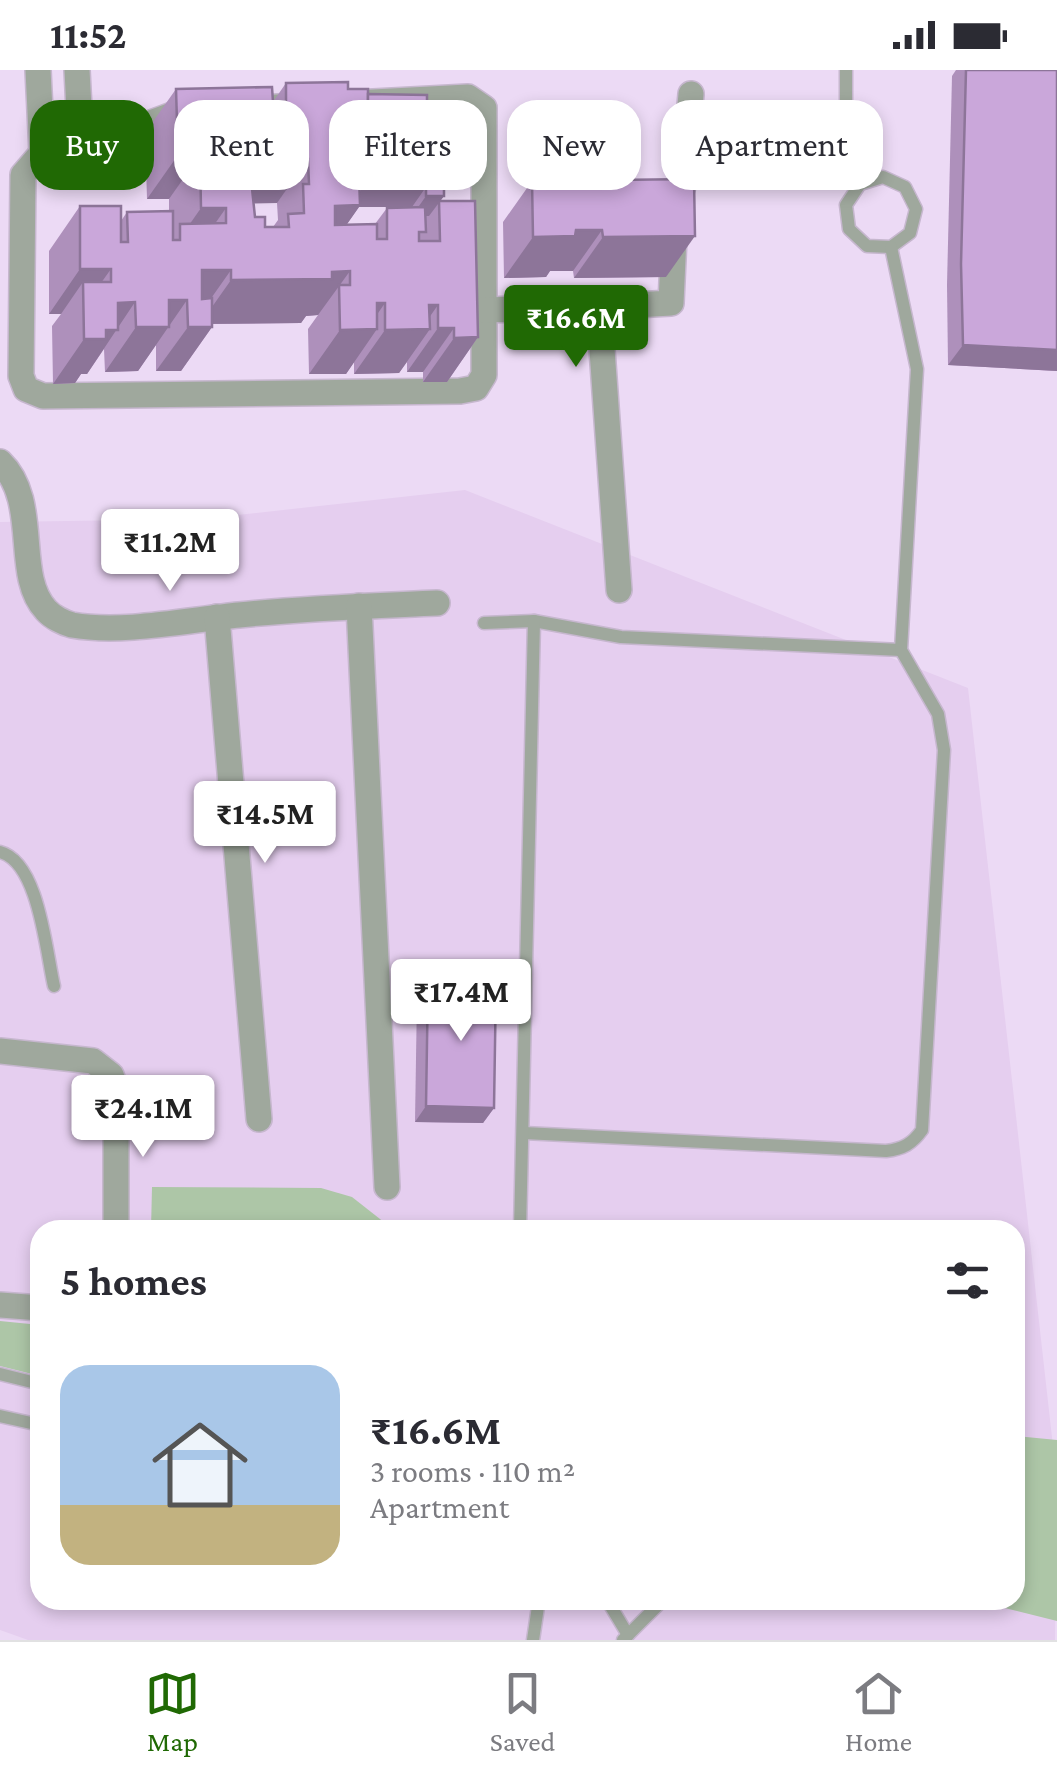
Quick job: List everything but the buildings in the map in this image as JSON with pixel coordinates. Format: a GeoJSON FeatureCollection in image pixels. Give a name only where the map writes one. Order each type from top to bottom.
{"type":"FeatureCollection","features":[{"type":"Feature","properties":{"kind":"street"},"geometry":{"type":"LineString","coordinates":[[38,70],[39,100]]}},
{"type":"Feature","properties":{"kind":"street"},"geometry":{"type":"LineString","coordinates":[[77,70],[79,100]]}},
{"type":"Feature","properties":{"kind":"street"},"geometry":{"type":"LineString","coordinates":[[484,310],[672,303],[674,207],[683,186],[691,94]]}},
{"type":"Feature","properties":{"kind":"street"},"geometry":{"type":"LineString","coordinates":[[30,167],[23,175],[21,376],[26,390],[43,396],[476,388],[484,374],[484,310],[495,209],[484,108],[468,97],[180,112],[154,122]]}},
{"type":"Feature","properties":{"kind":"street"},"geometry":{"type":"LineString","coordinates":[[642,209],[674,207]]}},
{"type":"Feature","properties":{"kind":"street"},"geometry":{"type":"LineString","coordinates":[[599,307],[618,590]]}},
{"type":"Feature","properties":{"kind":"street"},"geometry":{"type":"LineString","coordinates":[[0,462],[12,474],[21,498],[35,594],[48,612],[68,624],[107,627],[437,603]]}},
{"type":"Feature","properties":{"kind":"street"},"geometry":{"type":"LineString","coordinates":[[359,606],[387,1188]]}},
{"type":"Feature","properties":{"kind":"street"},"geometry":{"type":"LineString","coordinates":[[216,617],[259,1119]]}},
{"type":"Feature","properties":{"kind":"street"},"geometry":{"type":"LineString","coordinates":[[0,1051],[93,1061],[111,1075],[116,1090],[116,1220]]}},
{"type":"Feature","properties":{"kind":"street"},"geometry":{"type":"LineString","coordinates":[[0,1305],[30,1307]]}},
{"type":"Feature","properties":{"kind":"lane"},"geometry":{"type":"LineString","coordinates":[[846,70],[846,100]]}},
{"type":"Feature","properties":{"kind":"lane"},"geometry":{"type":"LineString","coordinates":[[856,190],[846,204],[849,229],[867,246],[891,247],[910,233],[916,209],[905,187],[883,177]]}},
{"type":"Feature","properties":{"kind":"lane"},"geometry":{"type":"LineString","coordinates":[[524,1133],[886,1150],[914,1142],[922,1130],[944,750],[938,714],[901,650],[917,369],[891,247]]}},
{"type":"Feature","properties":{"kind":"lane"},"geometry":{"type":"LineString","coordinates":[[484,623],[534,621],[621,637],[901,650]]}},
{"type":"Feature","properties":{"kind":"lane"},"geometry":{"type":"LineString","coordinates":[[520,1220],[534,621]]}},
{"type":"Feature","properties":{"kind":"lane"},"geometry":{"type":"LineString","coordinates":[[0,852],[8,854],[23,869],[34,894],[54,986]]}},
{"type":"Feature","properties":{"kind":"lane"},"geometry":{"type":"LineString","coordinates":[[0,1374],[30,1382]]}},
{"type":"Feature","properties":{"kind":"lane"},"geometry":{"type":"LineString","coordinates":[[0,1416],[30,1424]]}},
{"type":"Feature","properties":{"kind":"lane"},"geometry":{"type":"LineString","coordinates":[[533,1640],[538,1610]]}},
{"type":"Feature","properties":{"kind":"lane"},"geometry":{"type":"LineString","coordinates":[[612,1610],[625,1638],[653,1610]]}},
{"type":"Feature","properties":{"kind":"shaded area"},"geometry":{"type":"Polygon","coordinates":[[[465,490],[968,688],[1057,1482],[1055,1640],[28,1640],[0,1630],[0,522],[201,519],[465,490]]]}},
{"type":"Feature","properties":{"kind":"green space"},"geometry":{"type":"Polygon","coordinates":[[[152,1187],[321,1188],[352,1197],[381,1220],[151,1220],[152,1187]]]}},
{"type":"Feature","properties":{"kind":"green space"},"geometry":{"type":"Polygon","coordinates":[[[0,1321],[30,1324],[30,1374],[0,1366],[0,1321]]]}},
{"type":"Feature","properties":{"kind":"green space"},"geometry":{"type":"Polygon","coordinates":[[[1025,1437],[1057,1440],[1057,1621],[1012,1610],[1025,1610],[1025,1437]]]}}]}
